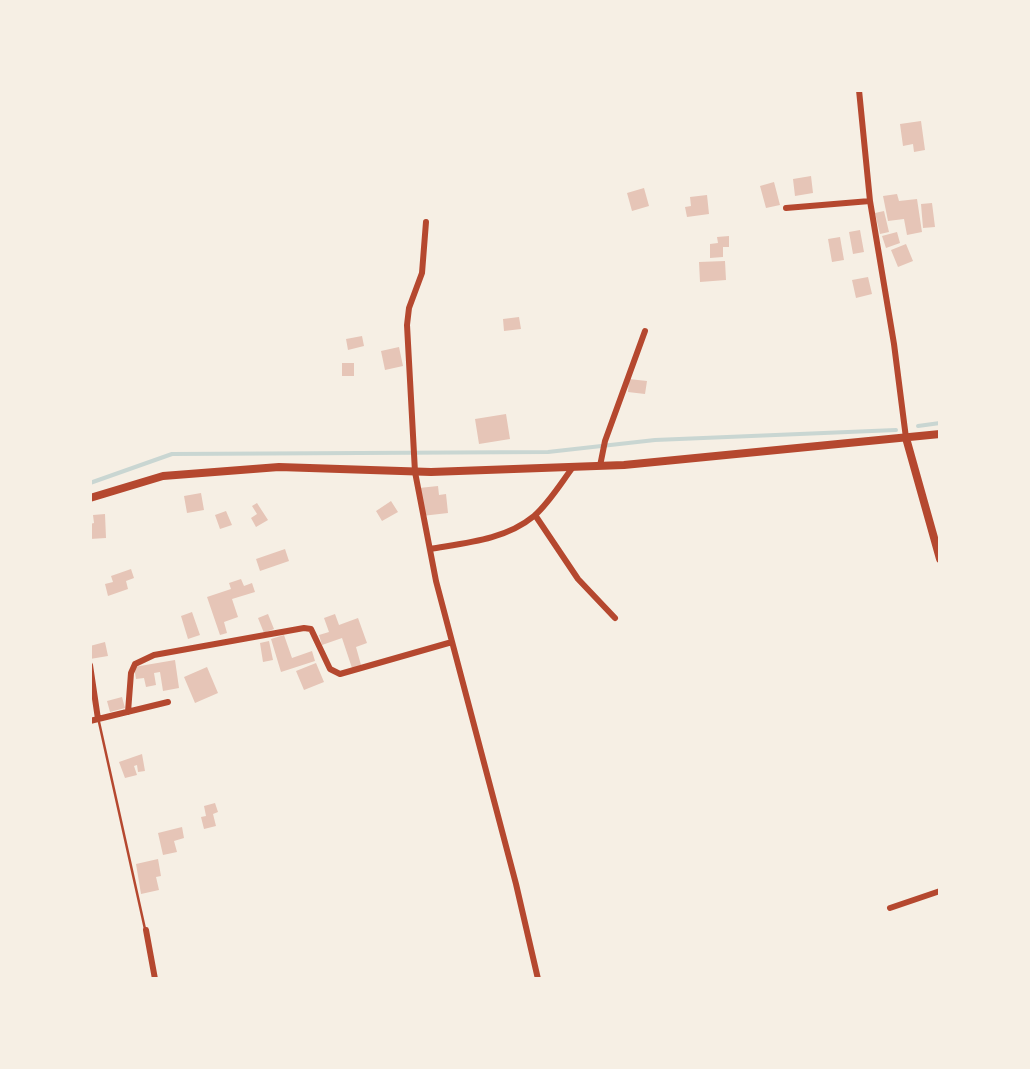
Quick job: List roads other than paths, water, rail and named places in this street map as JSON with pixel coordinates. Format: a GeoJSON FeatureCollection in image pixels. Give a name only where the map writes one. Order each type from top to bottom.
{"type":"FeatureCollection","features":[{"type":"Feature","properties":{"kind":"street"},"geometry":{"type":"LineString","coordinates":[[859,90],[870,201],[906,438],[940,559]]}},
{"type":"Feature","properties":{"kind":"street"},"geometry":{"type":"LineString","coordinates":[[786,208],[870,201]]}},
{"type":"Feature","properties":{"kind":"street"},"geometry":{"type":"LineString","coordinates":[[426,222],[422,273],[406,325],[415,468],[452,642],[538,979]]}},
{"type":"Feature","properties":{"kind":"street"},"geometry":{"type":"LineString","coordinates":[[600,463],[645,332]]}},
{"type":"Feature","properties":{"kind":"street"},"geometry":{"type":"LineString","coordinates":[[90,498],[162,476],[279,467],[573,467],[940,434]]}},
{"type":"Feature","properties":{"kind":"street"},"geometry":{"type":"LineString","coordinates":[[430,550],[488,538],[519,526],[535,515],[573,467]]}},
{"type":"Feature","properties":{"kind":"street"},"geometry":{"type":"LineString","coordinates":[[535,515],[578,579],[615,618]]}},
{"type":"Feature","properties":{"kind":"street"},"geometry":{"type":"LineString","coordinates":[[128,712],[134,664],[154,655],[304,628],[311,629],[330,669],[340,674],[452,642]]}},
{"type":"Feature","properties":{"kind":"street"},"geometry":{"type":"LineString","coordinates":[[90,665],[94,720],[168,702]]}},
{"type":"Feature","properties":{"kind":"street"},"geometry":{"type":"LineString","coordinates":[[890,908],[940,890]]}},
{"type":"Feature","properties":{"kind":"street"},"geometry":{"type":"LineString","coordinates":[[146,930],[155,979]]}},
{"type":"Feature","properties":{"kind":"lane"},"geometry":{"type":"LineString","coordinates":[[94,720],[146,930]]}},
{"type":"Feature","properties":{"kind":"waterway"},"geometry":{"type":"LineString","coordinates":[[918,426],[940,423]]}},
{"type":"Feature","properties":{"kind":"waterway"},"geometry":{"type":"LineString","coordinates":[[90,483],[172,454],[548,452],[655,440],[896,430]]}}]}
